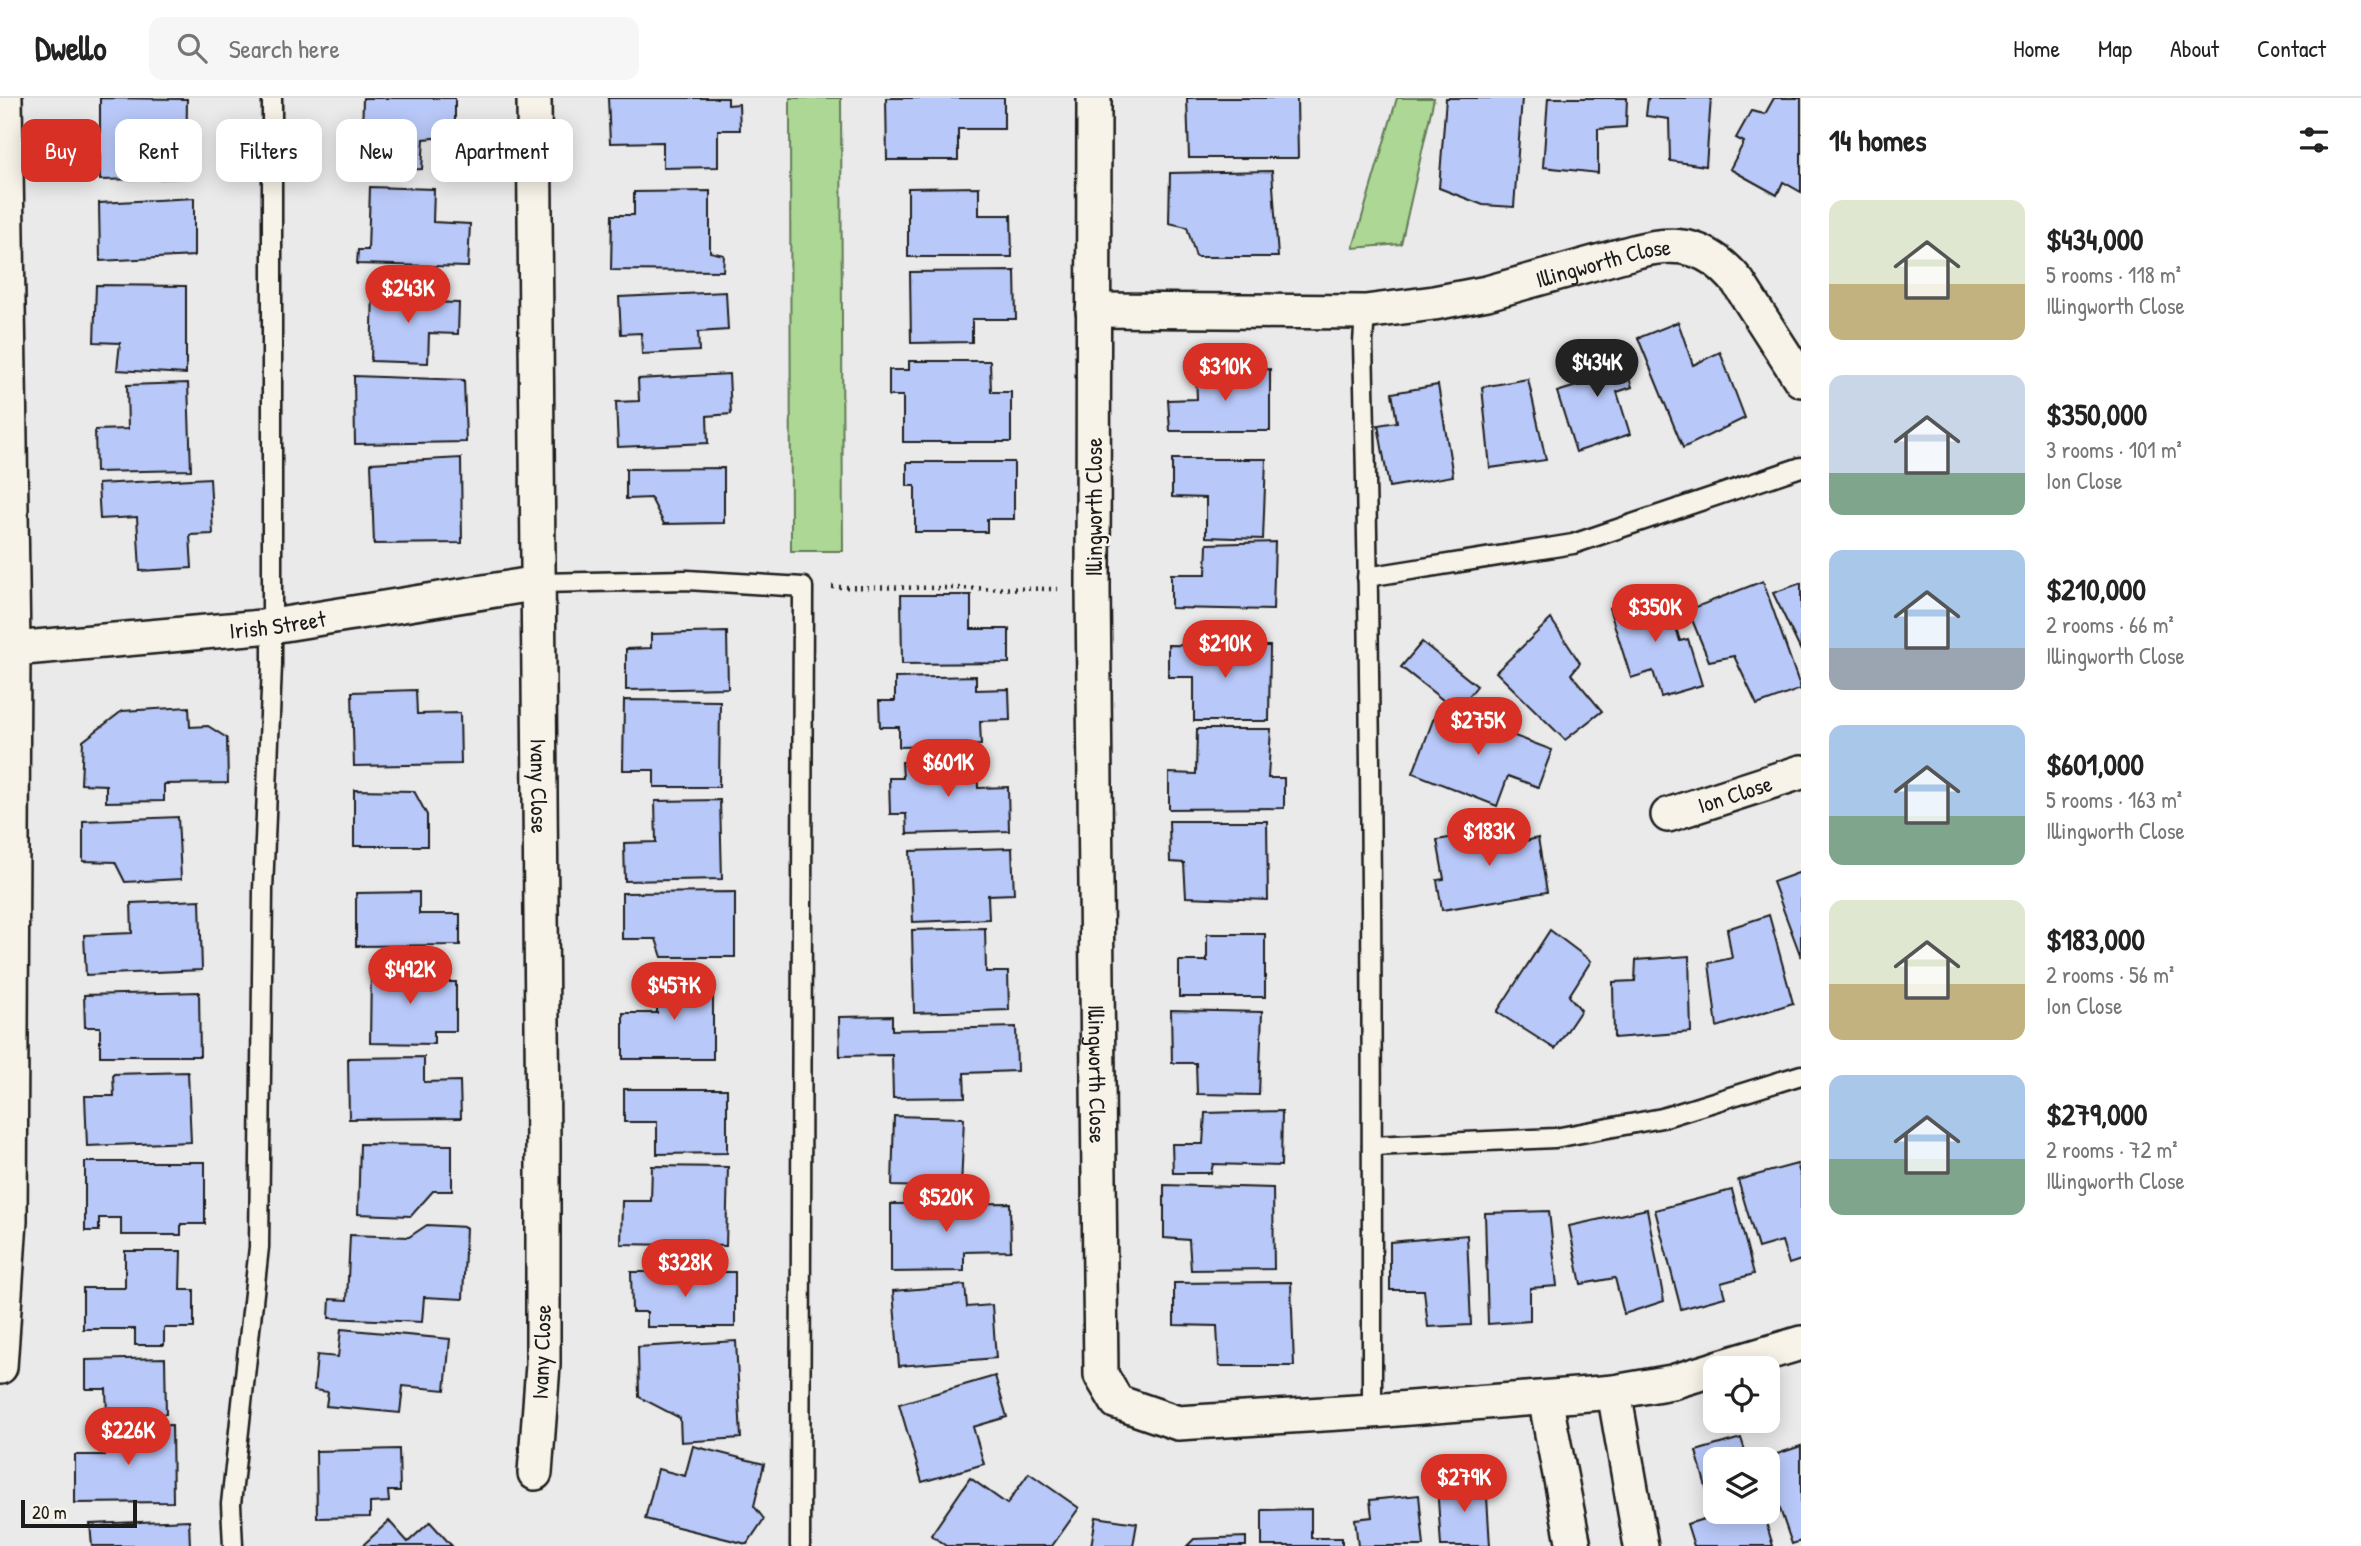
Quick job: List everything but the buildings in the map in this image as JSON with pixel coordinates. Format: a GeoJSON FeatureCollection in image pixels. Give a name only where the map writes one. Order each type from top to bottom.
{"type":"FeatureCollection","features":[{"type":"Feature","properties":{"kind":"street"},"geometry":{"type":"LineString","coordinates":[[0,1367],[10,1221],[4,650],[5,98]]}},
{"type":"Feature","properties":{"kind":"street","name":"Ivany Close"},"geometry":{"type":"LineString","coordinates":[[534,98],[543,1365],[535,1473]]}},
{"type":"Feature","properties":{"kind":"street","name":"Illingworth Close"},"geometry":{"type":"LineString","coordinates":[[1094,98],[1093,589],[1101,1375],[1117,1402],[1178,1423],[1614,1392],[1672,1382],[1703,1373]]}},
{"type":"Feature","properties":{"kind":"street","name":"Illingworth Close"},"geometry":{"type":"LineString","coordinates":[[1093,310],[1364,312],[1487,293],[1637,251],[1676,245],[1697,250],[1726,268],[1738,282],[1801,380]]}},
{"type":"Feature","properties":{"kind":"street","name":"Irish Street"},"geometry":{"type":"LineString","coordinates":[[4,650],[272,626],[539,583]]}},
{"type":"Feature","properties":{"kind":"street","name":"Ion Close"},"geometry":{"type":"LineString","coordinates":[[1668,815],[1801,772]]}},
{"type":"Feature","properties":{"kind":"street","name":"Illingworth Close"},"geometry":{"type":"LineString","coordinates":[[1758,1356],[1801,1343]]}},
{"type":"Feature","properties":{"kind":"street"},"geometry":{"type":"LineString","coordinates":[[1614,1392],[1641,1546]]}},
{"type":"Feature","properties":{"kind":"street"},"geometry":{"type":"LineString","coordinates":[[1545,1398],[1574,1546]]}},
{"type":"Feature","properties":{"kind":"lane"},"geometry":{"type":"LineString","coordinates":[[233,1546],[231,1504],[259,1247],[263,890],[272,626],[272,98]]}},
{"type":"Feature","properties":{"kind":"lane"},"geometry":{"type":"LineString","coordinates":[[1364,312],[1373,1146],[1372,1411]]}},
{"type":"Feature","properties":{"kind":"lane"},"geometry":{"type":"LineString","coordinates":[[1367,577],[1573,544],[1801,467]]}},
{"type":"Feature","properties":{"kind":"lane"},"geometry":{"type":"LineString","coordinates":[[539,583],[687,580],[803,587],[800,1546]]}},
{"type":"Feature","properties":{"kind":"lane"},"geometry":{"type":"LineString","coordinates":[[1373,1146],[1555,1138],[1662,1118],[1801,1075]]}},
{"type":"Feature","properties":{"kind":"path"},"geometry":{"type":"LineString","coordinates":[[803,587],[1093,589]]}},
{"type":"Feature","properties":{"kind":"green space"},"geometry":{"type":"Polygon","coordinates":[[[790,98],[841,98],[843,551],[791,551],[790,98]]]}},
{"type":"Feature","properties":{"kind":"green space"},"geometry":{"type":"Polygon","coordinates":[[[1397,98],[1434,98],[1401,244],[1353,248],[1397,98]]]}}]}
